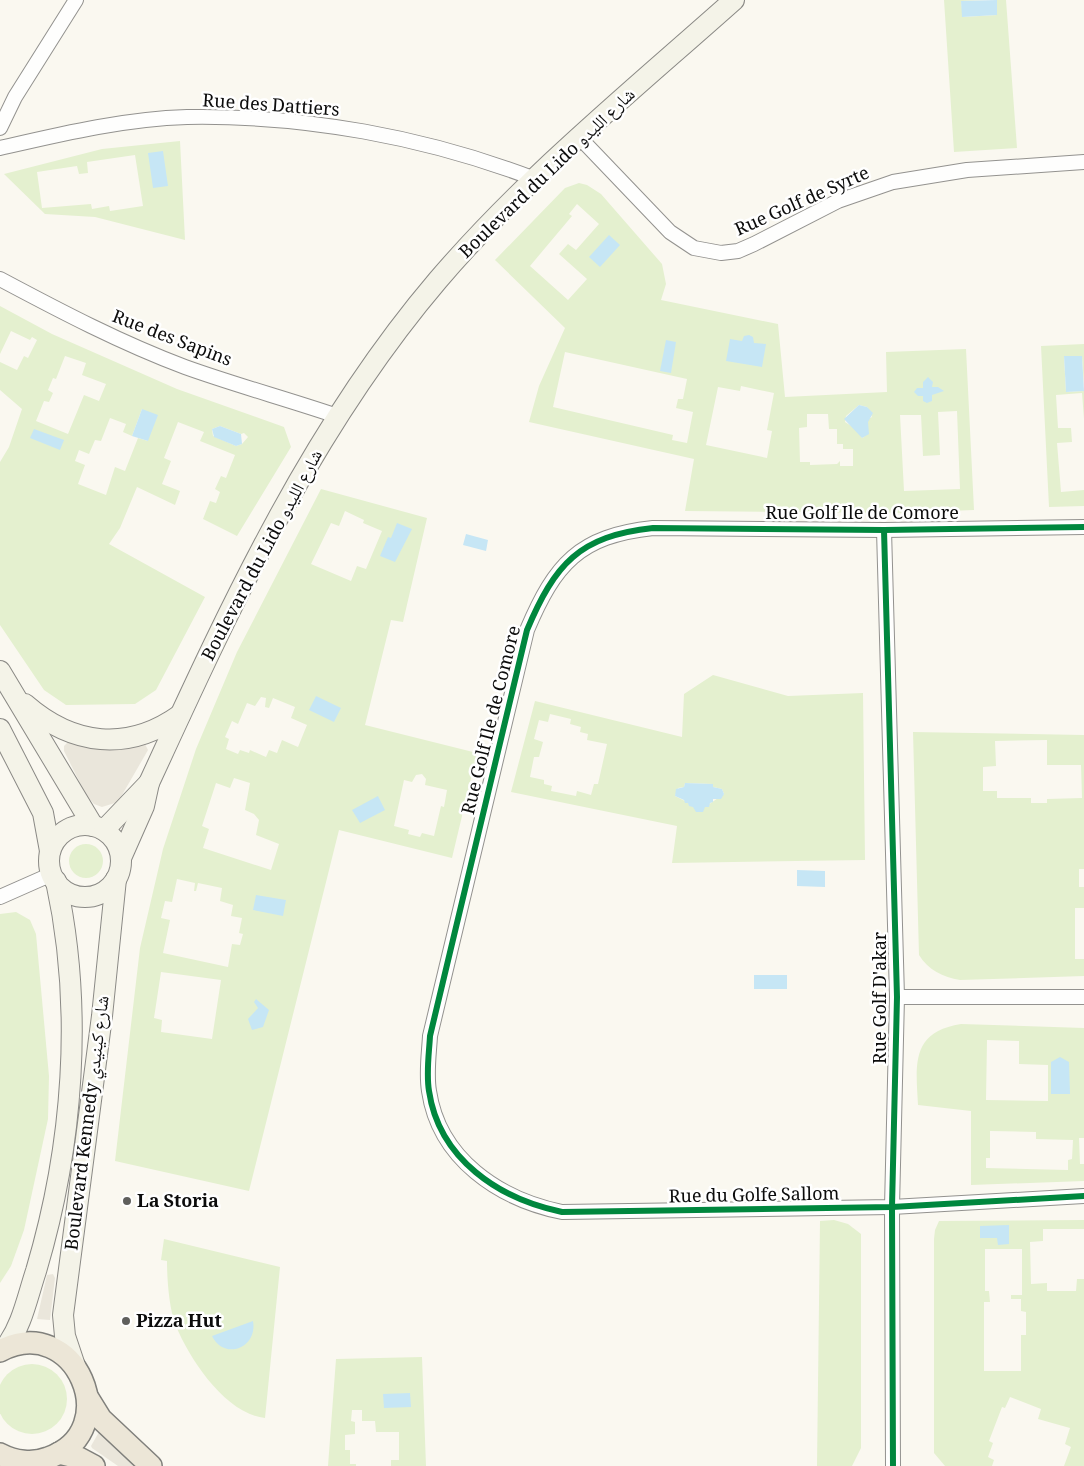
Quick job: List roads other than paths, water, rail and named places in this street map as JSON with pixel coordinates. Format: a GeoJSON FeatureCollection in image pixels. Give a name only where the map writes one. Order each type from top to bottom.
{"type":"FeatureCollection","features":[{"type":"Feature","properties":{"kind":"main road","name":"Boulevard du Lido شارع الليدو"},"geometry":{"type":"LineString","coordinates":[[121,858],[144,806],[149,783],[180,715],[272,527],[337,416],[387,344],[438,280],[478,236],[535,179],[734,0]]}},
{"type":"Feature","properties":{"kind":"main road"},"geometry":{"type":"LineString","coordinates":[[0,671],[98,828],[115,842],[121,858],[116,879],[104,892],[87,897],[69,893],[54,878],[49,863],[50,852],[43,813],[0,729]]}},
{"type":"Feature","properties":{"kind":"main road"},"geometry":{"type":"LineString","coordinates":[[18,698],[41,717],[67,732],[102,740],[147,734],[180,715]]}},
{"type":"Feature","properties":{"kind":"main road","name":"Boulevard du Lido شارع الليدو"},"geometry":{"type":"LineString","coordinates":[[98,828],[149,783]]}},
{"type":"Feature","properties":{"kind":"main road"},"geometry":{"type":"LineString","coordinates":[[50,852],[62,833],[75,826],[98,828]]}},
{"type":"Feature","properties":{"kind":"main road","name":"Boulevard Kennedy شارع كينيدي"},"geometry":{"type":"LineString","coordinates":[[2,1349],[17,1329],[48,1232],[63,1144],[72,1060],[72,1010],[67,948],[54,878]]}},
{"type":"Feature","properties":{"kind":"main road","name":"Boulevard Kennedy شارع كينيدي"},"geometry":{"type":"LineString","coordinates":[[75,1366],[65,1336],[63,1315],[85,1129],[102,1016],[116,879]]}},
{"type":"Feature","properties":{"kind":"main road"},"geometry":{"type":"LineString","coordinates":[[2,1349],[30,1343],[49,1346],[66,1357],[75,1366],[83,1379],[88,1398],[88,1410],[81,1430],[72,1443],[59,1453],[36,1461],[10,1460]]}},
{"type":"Feature","properties":{"kind":"main road"},"geometry":{"type":"LineString","coordinates":[[88,1398],[101,1419],[151,1466]]}},
{"type":"Feature","properties":{"kind":"main road"},"geometry":{"type":"LineString","coordinates":[[59,1453],[78,1458],[94,1466]]}},
{"type":"Feature","properties":{"kind":"street"},"geometry":{"type":"LineString","coordinates":[[0,128],[14,97],[76,0]]}},
{"type":"Feature","properties":{"kind":"street","name":"Rue des Dattiers"},"geometry":{"type":"LineString","coordinates":[[0,148],[95,127],[134,122],[186,117],[253,120],[317,124],[392,137],[476,158],[535,179]]}},
{"type":"Feature","properties":{"kind":"street","name":"Rue Golf de Syrte"},"geometry":{"type":"LineString","coordinates":[[580,138],[670,232],[694,248],[720,253],[738,251],[838,201],[893,182],[967,170],[1084,162]]}},
{"type":"Feature","properties":{"kind":"street","name":"Rue des Sapins"},"geometry":{"type":"LineString","coordinates":[[0,278],[66,314],[139,348],[186,367],[337,416]]}},
{"type":"Feature","properties":{"kind":"street","name":"Rue Golf Ile de Comore"},"geometry":{"type":"LineString","coordinates":[[448,1142],[439,1125],[428,1089],[430,1036],[527,630],[554,576],[565,564],[585,547],[598,540],[634,530],[666,527],[884,530],[1084,527]]}},
{"type":"Feature","properties":{"kind":"street","name":"Rue Golf D'akar"},"geometry":{"type":"LineString","coordinates":[[884,530],[897,997],[892,1207],[893,1466]]}},
{"type":"Feature","properties":{"kind":"street"},"geometry":{"type":"LineString","coordinates":[[0,897],[54,878]]}},
{"type":"Feature","properties":{"kind":"street"},"geometry":{"type":"LineString","coordinates":[[897,997],[1084,997]]}},
{"type":"Feature","properties":{"kind":"street","name":"Rue du Golfe Sallom"},"geometry":{"type":"LineString","coordinates":[[448,1142],[468,1166],[498,1189],[539,1207],[562,1212],[892,1207],[1084,1196]]}},
{"type":"Feature","properties":{"kind":"water"},"geometry":{"type":"Polygon","coordinates":[[[997,0],[997,15],[962,17],[961,1],[997,0]]]}},
{"type":"Feature","properties":{"kind":"water"},"geometry":{"type":"Polygon","coordinates":[[[163,151],[168,186],[153,188],[148,153],[163,151]]]}},
{"type":"Feature","properties":{"kind":"water"},"geometry":{"type":"Polygon","coordinates":[[[609,235],[620,245],[600,267],[589,257],[609,235]]]}},
{"type":"Feature","properties":{"kind":"water"},"geometry":{"type":"Polygon","coordinates":[[[749,335],[753,337],[754,343],[766,344],[762,367],[726,361],[730,339],[742,341],[744,336],[749,335]]]}},
{"type":"Feature","properties":{"kind":"water"},"geometry":{"type":"Polygon","coordinates":[[[666,340],[676,342],[671,373],[660,371],[666,340]]]}},
{"type":"Feature","properties":{"kind":"water"},"geometry":{"type":"Polygon","coordinates":[[[1064,356],[1082,356],[1084,391],[1066,392],[1064,356]]]}},
{"type":"Feature","properties":{"kind":"water"},"geometry":{"type":"Polygon","coordinates":[[[928,377],[933,382],[932,387],[938,387],[944,391],[932,395],[932,401],[927,403],[923,401],[923,396],[918,396],[914,392],[917,388],[923,388],[923,382],[928,377]]]}},
{"type":"Feature","properties":{"kind":"water"},"geometry":{"type":"Polygon","coordinates":[[[859,405],[867,407],[873,413],[868,422],[869,434],[862,438],[844,419],[859,405]]]}},
{"type":"Feature","properties":{"kind":"water"},"geometry":{"type":"Polygon","coordinates":[[[142,409],[158,415],[148,441],[132,436],[142,409]]]}},
{"type":"Feature","properties":{"kind":"water"},"geometry":{"type":"Polygon","coordinates":[[[220,426],[241,434],[242,444],[236,446],[214,437],[212,429],[220,426]]]}},
{"type":"Feature","properties":{"kind":"water"},"geometry":{"type":"Polygon","coordinates":[[[34,429],[64,440],[60,450],[30,438],[34,429]]]}},
{"type":"Feature","properties":{"kind":"water"},"geometry":{"type":"Polygon","coordinates":[[[397,523],[412,529],[395,562],[380,556],[388,537],[391,538],[397,523]]]}},
{"type":"Feature","properties":{"kind":"water"},"geometry":{"type":"Polygon","coordinates":[[[466,534],[488,540],[486,551],[463,545],[466,534]]]}},
{"type":"Feature","properties":{"kind":"water"},"geometry":{"type":"Polygon","coordinates":[[[316,696],[341,708],[334,722],[309,710],[316,696]]]}},
{"type":"Feature","properties":{"kind":"water"},"geometry":{"type":"Polygon","coordinates":[[[685,783],[713,784],[713,787],[722,789],[724,794],[721,799],[713,799],[713,802],[710,803],[709,807],[705,807],[703,812],[696,812],[688,803],[675,796],[676,789],[684,787],[685,783]]]}},
{"type":"Feature","properties":{"kind":"water"},"geometry":{"type":"Polygon","coordinates":[[[378,796],[385,810],[360,823],[352,810],[378,796]]]}},
{"type":"Feature","properties":{"kind":"water"},"geometry":{"type":"Polygon","coordinates":[[[797,870],[825,871],[825,887],[797,886],[797,870]]]}},
{"type":"Feature","properties":{"kind":"water"},"geometry":{"type":"Polygon","coordinates":[[[256,895],[286,900],[283,916],[253,910],[256,895]]]}},
{"type":"Feature","properties":{"kind":"water"},"geometry":{"type":"Polygon","coordinates":[[[754,975],[787,975],[787,989],[754,989],[754,975]]]}},
{"type":"Feature","properties":{"kind":"water"},"geometry":{"type":"Polygon","coordinates":[[[256,999],[269,1010],[263,1027],[252,1030],[248,1019],[258,1008],[254,1002],[256,999]]]}},
{"type":"Feature","properties":{"kind":"water"},"geometry":{"type":"Polygon","coordinates":[[[1060,1057],[1069,1062],[1070,1094],[1051,1094],[1051,1062],[1060,1057]]]}},
{"type":"Feature","properties":{"kind":"water"},"geometry":{"type":"Polygon","coordinates":[[[1009,1225],[1009,1244],[998,1245],[997,1238],[980,1238],[980,1226],[1009,1225]]]}},
{"type":"Feature","properties":{"kind":"water"},"geometry":{"type":"Polygon","coordinates":[[[253,1321],[253,1330],[250,1338],[239,1348],[224,1348],[217,1344],[212,1336],[253,1321]]]}},
{"type":"Feature","properties":{"kind":"water"},"geometry":{"type":"Polygon","coordinates":[[[410,1393],[411,1407],[384,1408],[383,1394],[410,1393]]]}},
{"type":"Feature","properties":{"kind":"place","name":"La Storia"},"geometry":{"type":"Point","coordinates":[127,1201]}},
{"type":"Feature","properties":{"kind":"place","name":"Pizza Hut"},"geometry":{"type":"Point","coordinates":[126,1321]}}]}
